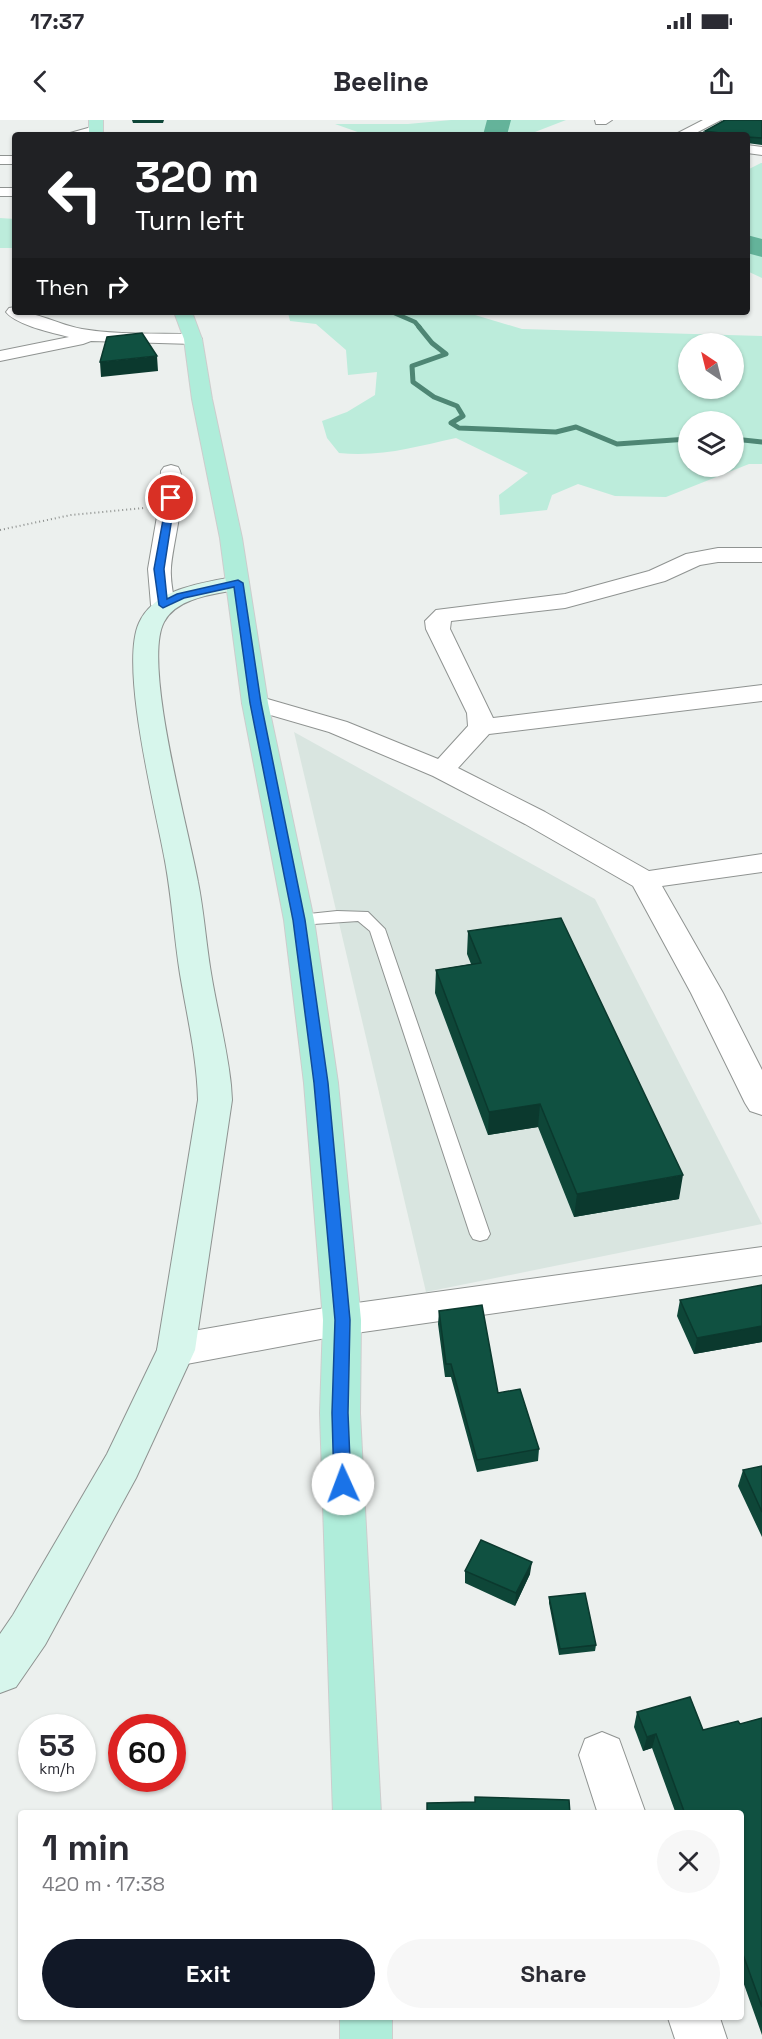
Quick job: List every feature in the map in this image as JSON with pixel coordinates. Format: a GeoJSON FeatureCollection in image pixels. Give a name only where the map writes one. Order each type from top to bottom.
{"type":"FeatureCollection","features":[{"type":"Feature","properties":{"kind":"main road"},"geometry":{"type":"LineString","coordinates":[[188,325],[231,538],[255,703],[299,920],[321,1083],[342,1320],[340,1413],[357,1810]]}},
{"type":"Feature","properties":{"kind":"main road"},"geometry":{"type":"LineString","coordinates":[[366,2020],[366,2039]]}},
{"type":"Feature","properties":{"kind":"street"},"geometry":{"type":"LineString","coordinates":[[688,132],[714,120]]}},
{"type":"Feature","properties":{"kind":"street"},"geometry":{"type":"LineString","coordinates":[[22,315],[57,329],[94,338]]}},
{"type":"Feature","properties":{"kind":"street"},"geometry":{"type":"LineString","coordinates":[[0,356],[63,342],[188,325]]}},
{"type":"Feature","properties":{"kind":"street"},"geometry":{"type":"LineString","coordinates":[[163,605],[159,569],[169,507],[171,471]]}},
{"type":"Feature","properties":{"kind":"street"},"geometry":{"type":"LineString","coordinates":[[481,727],[480,713],[438,629],[437,621],[444,615],[565,601],[657,576],[694,559],[718,555],[762,555]]}},
{"type":"Feature","properties":{"kind":"street"},"geometry":{"type":"LineString","coordinates":[[0,1672],[14,1631],[122,1466],[176,1350],[215,1100],[215,1071],[197,984],[184,883],[159,761],[146,663],[145,638],[150,625],[163,605],[181,596],[238,583]]}},
{"type":"Feature","properties":{"kind":"street"},"geometry":{"type":"LineString","coordinates":[[442,770],[481,727],[762,693]]}},
{"type":"Feature","properties":{"kind":"street"},"geometry":{"type":"LineString","coordinates":[[255,703],[338,727],[442,770],[535,818],[644,880],[707,993],[762,1103]]}},
{"type":"Feature","properties":{"kind":"street"},"geometry":{"type":"LineString","coordinates":[[644,880],[762,863]]}},
{"type":"Feature","properties":{"kind":"street"},"geometry":{"type":"LineString","coordinates":[[176,1350],[342,1320],[762,1261]]}},
{"type":"Feature","properties":{"kind":"street"},"geometry":{"type":"LineString","coordinates":[[602,1755],[621,1810]]}},
{"type":"Feature","properties":{"kind":"street"},"geometry":{"type":"LineString","coordinates":[[694,2020],[701,2039]]}},
{"type":"Feature","properties":{"kind":"lane"},"geometry":{"type":"LineString","coordinates":[[79,132],[96,128]]}},
{"type":"Feature","properties":{"kind":"lane"},"geometry":{"type":"LineString","coordinates":[[299,920],[362,916],[377,929],[480,1234]]}},
{"type":"Feature","properties":{"kind":"path"},"geometry":{"type":"LineString","coordinates":[[0,530],[30,521],[101,511],[169,507]]}},
{"type":"Feature","properties":{"kind":"shaded area"},"geometry":{"type":"Polygon","coordinates":[[[294,732],[595,899],[762,1224],[426,1292],[294,732]]]}},
{"type":"Feature","properties":{"kind":"green space"},"geometry":{"type":"Polygon","coordinates":[[[451,120],[566,120],[535,132],[358,132],[335,124],[408,124],[451,120]]]}},
{"type":"Feature","properties":{"kind":"green space"},"geometry":{"type":"Polygon","coordinates":[[[762,163],[762,278],[750,272],[750,169],[762,163]]]}},
{"type":"Feature","properties":{"kind":"green space"},"geometry":{"type":"Polygon","coordinates":[[[0,218],[12,219],[12,248],[0,248],[0,218]]]}},
{"type":"Feature","properties":{"kind":"green space"},"geometry":{"type":"Polygon","coordinates":[[[288,315],[475,315],[522,329],[678,334],[678,399],[744,399],[744,335],[762,336],[762,464],[744,466],[744,411],[678,411],[678,477],[716,477],[666,497],[615,496],[578,484],[552,495],[547,510],[500,515],[499,495],[528,473],[456,438],[370,454],[339,453],[327,438],[322,421],[347,412],[375,395],[377,372],[348,375],[346,350],[316,324],[290,321],[288,315]]]}},
{"type":"Feature","properties":{"kind":"building"},"geometry":{"type":"Polygon","coordinates":[[[725,120],[762,120],[762,138],[750,137],[750,132],[705,131],[725,120]]]}},
{"type":"Feature","properties":{"kind":"building"},"geometry":{"type":"Polygon","coordinates":[[[142,333],[157,356],[100,362],[107,337],[142,333]]]}},
{"type":"Feature","properties":{"kind":"building"},"geometry":{"type":"Polygon","coordinates":[[[561,918],[683,1175],[577,1194],[540,1104],[489,1112],[436,970],[481,963],[468,931],[561,918]]]}},
{"type":"Feature","properties":{"kind":"building"},"geometry":{"type":"Polygon","coordinates":[[[762,1285],[762,1326],[697,1338],[680,1300],[762,1285]]]}},
{"type":"Feature","properties":{"kind":"building"},"geometry":{"type":"Polygon","coordinates":[[[482,1305],[498,1393],[520,1389],[539,1449],[477,1460],[451,1364],[446,1364],[439,1311],[482,1305]]]}},
{"type":"Feature","properties":{"kind":"building"},"geometry":{"type":"Polygon","coordinates":[[[762,1466],[762,1512],[743,1470],[762,1466]]]}},
{"type":"Feature","properties":{"kind":"building"},"geometry":{"type":"Polygon","coordinates":[[[481,1540],[532,1562],[516,1593],[465,1571],[481,1540]]]}},
{"type":"Feature","properties":{"kind":"building"},"geometry":{"type":"Polygon","coordinates":[[[585,1593],[596,1645],[560,1649],[549,1597],[585,1593]]]}},
{"type":"Feature","properties":{"kind":"building"},"geometry":{"type":"Polygon","coordinates":[[[690,1697],[703,1730],[738,1721],[740,1724],[762,1718],[762,2007],[744,1957],[744,1810],[684,1810],[656,1734],[647,1737],[637,1712],[690,1697]]]}},
{"type":"Feature","properties":{"kind":"building"},"geometry":{"type":"Polygon","coordinates":[[[475,1797],[569,1800],[570,1810],[427,1810],[427,1803],[475,1802],[475,1797]]]}},
{"type":"Feature","properties":{"kind":"waterway"},"geometry":{"type":"LineString","coordinates":[[496,132],[499,120]]}},
{"type":"Feature","properties":{"kind":"waterway"},"geometry":{"type":"LineString","coordinates":[[750,244],[762,249]]}},
{"type":"Feature","properties":{"kind":"waterway"},"geometry":{"type":"LineString","coordinates":[[399,315],[415,322],[420,328]]}},
{"type":"Feature","properties":{"kind":"waterway"},"geometry":{"type":"LineString","coordinates":[[419,327],[432,343],[446,354],[412,366],[413,382],[434,397],[457,406],[463,416],[451,423],[459,428],[556,432],[576,427],[617,444],[678,440]]}},
{"type":"Feature","properties":{"kind":"waterway"},"geometry":{"type":"LineString","coordinates":[[744,440],[762,442]]}},
{"type":"Feature","properties":{"kind":"route"},"geometry":{"type":"LineString","coordinates":[[171,498],[160,552],[159,569],[163,605],[181,596],[238,583],[255,703],[299,920],[321,1083],[342,1320],[340,1413],[343,1484]]}}]}
